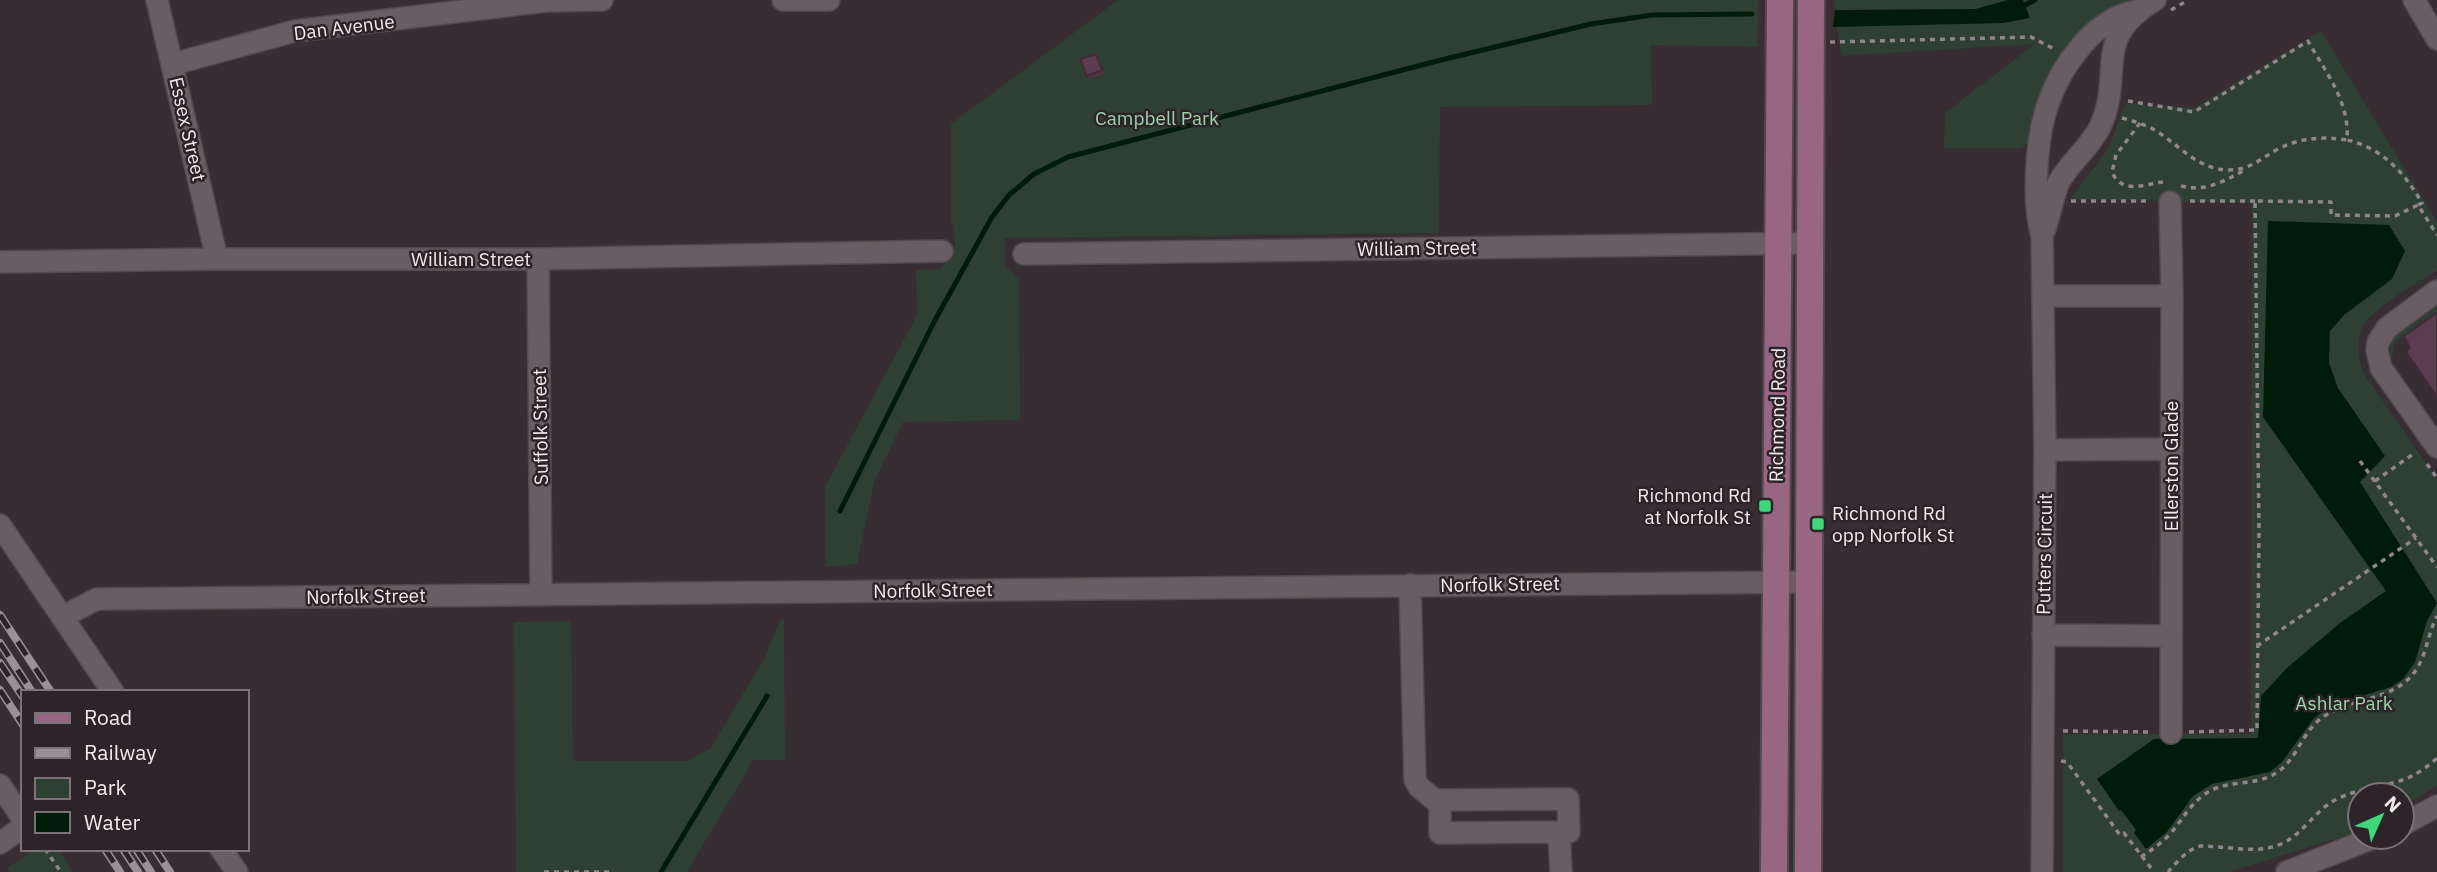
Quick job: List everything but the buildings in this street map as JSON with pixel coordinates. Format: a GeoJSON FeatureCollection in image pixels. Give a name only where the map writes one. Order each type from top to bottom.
{"type":"FeatureCollection","features":[{"type":"Feature","properties":{"kind":"main road","name":"Richmond Road"},"geometry":{"type":"LineString","coordinates":[[1774,872],[1780,0]]}},
{"type":"Feature","properties":{"kind":"main road","name":"Richmond Road"},"geometry":{"type":"LineString","coordinates":[[1808,872],[1811,0]]}},
{"type":"Feature","properties":{"kind":"street","name":"Essex Street"},"geometry":{"type":"LineString","coordinates":[[157,0],[217,259]]}},
{"type":"Feature","properties":{"kind":"street","name":"Dan Avenue"},"geometry":{"type":"LineString","coordinates":[[173,64],[295,31],[546,1],[602,0]]}},
{"type":"Feature","properties":{"kind":"street"},"geometry":{"type":"LineString","coordinates":[[783,0],[829,0]]}},
{"type":"Feature","properties":{"kind":"street"},"geometry":{"type":"LineString","coordinates":[[2414,0],[2437,39]]}},
{"type":"Feature","properties":{"kind":"street","name":"Putters Circuit"},"geometry":{"type":"LineString","coordinates":[[2042,872],[2044,296],[2042,236],[2037,218],[2042,127],[2052,93],[2070,62],[2092,36],[2123,13],[2163,5]]}},
{"type":"Feature","properties":{"kind":"street","name":"Putters Circuit"},"geometry":{"type":"LineString","coordinates":[[2042,236],[2059,183],[2081,157],[2099,129],[2110,95],[2112,49],[2119,34],[2137,11]]}},
{"type":"Feature","properties":{"kind":"street","name":"Ellerston Glade"},"geometry":{"type":"LineString","coordinates":[[2170,201],[2172,733]]}},
{"type":"Feature","properties":{"kind":"street","name":"William Street"},"geometry":{"type":"LineString","coordinates":[[1024,254],[1811,243]]}},
{"type":"Feature","properties":{"kind":"street","name":"William Street"},"geometry":{"type":"LineString","coordinates":[[0,262],[538,259],[942,251]]}},
{"type":"Feature","properties":{"kind":"street","name":"Suffolk Street"},"geometry":{"type":"LineString","coordinates":[[538,259],[541,595]]}},
{"type":"Feature","properties":{"kind":"street"},"geometry":{"type":"LineString","coordinates":[[2427,449],[2381,368],[2377,350],[2378,342],[2387,328],[2437,291]]}},
{"type":"Feature","properties":{"kind":"street"},"geometry":{"type":"LineString","coordinates":[[2044,296],[2172,296]]}},
{"type":"Feature","properties":{"kind":"street"},"geometry":{"type":"LineString","coordinates":[[2045,450],[2171,450]]}},
{"type":"Feature","properties":{"kind":"street"},"geometry":{"type":"LineString","coordinates":[[0,525],[112,690]]}},
{"type":"Feature","properties":{"kind":"street","name":"Norfolk Street"},"geometry":{"type":"LineString","coordinates":[[62,617],[97,599],[1808,582]]}},
{"type":"Feature","properties":{"kind":"street"},"geometry":{"type":"LineString","coordinates":[[1409,585],[1415,780],[1432,799],[1440,800],[1568,799],[1569,832],[1440,833],[1440,800]]}},
{"type":"Feature","properties":{"kind":"street"},"geometry":{"type":"LineString","coordinates":[[2043,635],[2171,636]]}},
{"type":"Feature","properties":{"kind":"street"},"geometry":{"type":"LineString","coordinates":[[0,785],[21,816]]}},
{"type":"Feature","properties":{"kind":"street"},"geometry":{"type":"LineString","coordinates":[[2416,817],[2437,806]]}},
{"type":"Feature","properties":{"kind":"street"},"geometry":{"type":"LineString","coordinates":[[0,843],[21,828]]}},
{"type":"Feature","properties":{"kind":"street"},"geometry":{"type":"LineString","coordinates":[[1559,832],[1561,872]]}},
{"type":"Feature","properties":{"kind":"street"},"geometry":{"type":"LineString","coordinates":[[2298,870],[2346,849]]}},
{"type":"Feature","properties":{"kind":"street"},"geometry":{"type":"LineString","coordinates":[[222,851],[237,872]]}},
{"type":"Feature","properties":{"kind":"path"},"geometry":{"type":"LineString","coordinates":[[2163,5],[2188,0]]}},
{"type":"Feature","properties":{"kind":"path"},"geometry":{"type":"LineString","coordinates":[[1829,43],[2031,37],[2062,53]]}},
{"type":"Feature","properties":{"kind":"path"},"geometry":{"type":"LineString","coordinates":[[2123,100],[2194,112],[2308,41],[2344,107],[2348,128],[2347,141]]}},
{"type":"Feature","properties":{"kind":"path"},"geometry":{"type":"LineString","coordinates":[[2120,109],[2118,117],[2155,130],[2206,166],[2244,170]]}},
{"type":"Feature","properties":{"kind":"path"},"geometry":{"type":"LineString","coordinates":[[2061,731],[2172,733],[2257,730],[2259,529],[2255,201],[2331,202],[2331,215],[2395,216],[2422,203],[2395,166],[2365,144],[2311,137],[2280,148],[2221,183],[2191,188],[2162,182],[2127,187],[2120,184],[2112,172],[2113,163],[2122,145],[2140,123]]}},
{"type":"Feature","properties":{"kind":"path"},"geometry":{"type":"LineString","coordinates":[[2418,205],[2437,235]]}},
{"type":"Feature","properties":{"kind":"path"},"geometry":{"type":"LineString","coordinates":[[2375,481],[2427,449]]}},
{"type":"Feature","properties":{"kind":"path"},"geometry":{"type":"LineString","coordinates":[[2360,461],[2437,567]]}},
{"type":"Feature","properties":{"kind":"path"},"geometry":{"type":"LineString","coordinates":[[2257,646],[2416,538]]}},
{"type":"Feature","properties":{"kind":"path"},"geometry":{"type":"LineString","coordinates":[[2141,857],[2168,836],[2186,811],[2207,792],[2222,785],[2274,775],[2292,757],[2316,722],[2329,712],[2381,695],[2406,682],[2422,661],[2437,616]]}},
{"type":"Feature","properties":{"kind":"path"},"geometry":{"type":"LineString","coordinates":[[2168,872],[2184,855],[2201,846],[2256,850],[2280,845],[2326,805],[2339,798],[2392,785],[2414,776],[2437,758]]}},
{"type":"Feature","properties":{"kind":"path"},"geometry":{"type":"LineString","coordinates":[[2059,761],[2067,762],[2120,835],[2124,833],[2154,872]]}},
{"type":"Feature","properties":{"kind":"path"},"geometry":{"type":"LineString","coordinates":[[46,851],[61,872]]}},
{"type":"Feature","properties":{"kind":"path"},"geometry":{"type":"LineString","coordinates":[[544,872],[613,872]]}},
{"type":"Feature","properties":{"kind":"green space","name":"Campbell Park"},"geometry":{"type":"Polygon","coordinates":[[[1118,0],[1758,0],[1757,47],[1651,45],[1652,105],[1440,107],[1439,233],[1005,238],[1005,265],[1019,280],[1020,420],[903,422],[874,482],[857,564],[826,567],[825,487],[917,315],[916,270],[941,269],[955,246],[954,225],[951,224],[951,124],[1118,0]]]}},
{"type":"Feature","properties":{"kind":"green space"},"geometry":{"type":"Polygon","coordinates":[[[1834,0],[2133,0],[2090,27],[2032,140],[2021,148],[1944,148],[1945,113],[2035,44],[1841,56],[1834,0]]]}},
{"type":"Feature","properties":{"kind":"green space","name":"Ashlar Park"},"geometry":{"type":"Polygon","coordinates":[[[2321,31],[2437,222],[2437,270],[2394,297],[2373,314],[2361,331],[2358,348],[2364,374],[2437,479],[2437,786],[2416,799],[2416,781],[2346,781],[2346,835],[2229,872],[2063,872],[2063,734],[2251,734],[2252,203],[2070,199],[2108,149],[2126,103],[2194,108],[2321,31]]]}},
{"type":"Feature","properties":{"kind":"green space"},"geometry":{"type":"Polygon","coordinates":[[[2437,306],[2437,311],[2396,341],[2393,355],[2390,356],[2394,338],[2437,306]]]}},
{"type":"Feature","properties":{"kind":"green space"},"geometry":{"type":"Polygon","coordinates":[[[780,620],[784,620],[785,760],[752,760],[687,872],[516,872],[514,622],[571,621],[573,761],[687,761],[710,749],[765,657],[780,620]]]}},
{"type":"Feature","properties":{"kind":"green space"},"geometry":{"type":"Polygon","coordinates":[[[32,851],[59,851],[73,872],[9,872],[7,868],[32,851]]]}},
{"type":"Feature","properties":{"kind":"water"},"geometry":{"type":"Polygon","coordinates":[[[2008,0],[2023,0],[2030,18],[2003,23],[1833,27],[1835,10],[1975,9],[2008,0]]]}},
{"type":"Feature","properties":{"kind":"water"},"geometry":{"type":"Polygon","coordinates":[[[2268,221],[2389,225],[2405,251],[2392,279],[2344,315],[2330,331],[2329,363],[2338,388],[2385,456],[2360,482],[2437,603],[2427,621],[2415,662],[2403,679],[2391,687],[2333,705],[2314,718],[2282,762],[2270,772],[2212,784],[2193,796],[2167,832],[2146,849],[2134,833],[2136,830],[2097,779],[2154,739],[2258,738],[2261,696],[2287,668],[2340,623],[2386,591],[2263,417],[2268,221]]]}},
{"type":"Feature","properties":{"kind":"waterway"},"geometry":{"type":"LineString","coordinates":[[2019,8],[2035,0]]}},
{"type":"Feature","properties":{"kind":"waterway"},"geometry":{"type":"LineString","coordinates":[[840,511],[934,322],[992,217],[1009,195],[1034,174],[1068,157],[1591,24],[1652,15],[1752,14]]}},
{"type":"Feature","properties":{"kind":"waterway"},"geometry":{"type":"LineString","coordinates":[[661,872],[767,696]]}},
{"type":"Feature","properties":{"kind":"railway"},"geometry":{"type":"LineString","coordinates":[[0,615],[50,690]]}},
{"type":"Feature","properties":{"kind":"railway"},"geometry":{"type":"LineString","coordinates":[[0,643],[31,690]]}},
{"type":"Feature","properties":{"kind":"railway"},"geometry":{"type":"LineString","coordinates":[[0,663],[21,694]]}},
{"type":"Feature","properties":{"kind":"railway"},"geometry":{"type":"LineString","coordinates":[[0,690],[21,722]]}},
{"type":"Feature","properties":{"kind":"railway"},"geometry":{"type":"LineString","coordinates":[[106,851],[120,872]]}},
{"type":"Feature","properties":{"kind":"railway"},"geometry":{"type":"LineString","coordinates":[[124,851],[138,872]]}},
{"type":"Feature","properties":{"kind":"railway"},"geometry":{"type":"LineString","coordinates":[[137,851],[151,872]]}},
{"type":"Feature","properties":{"kind":"railway"},"geometry":{"type":"LineString","coordinates":[[156,851],[170,872]]}},
{"type":"Feature","properties":{"kind":"place","name":"Richmond Rd at Norfolk St"},"geometry":{"type":"Point","coordinates":[1765,506]}},
{"type":"Feature","properties":{"kind":"place","name":"Richmond Rd opp Norfolk St"},"geometry":{"type":"Point","coordinates":[1818,524]}}]}
